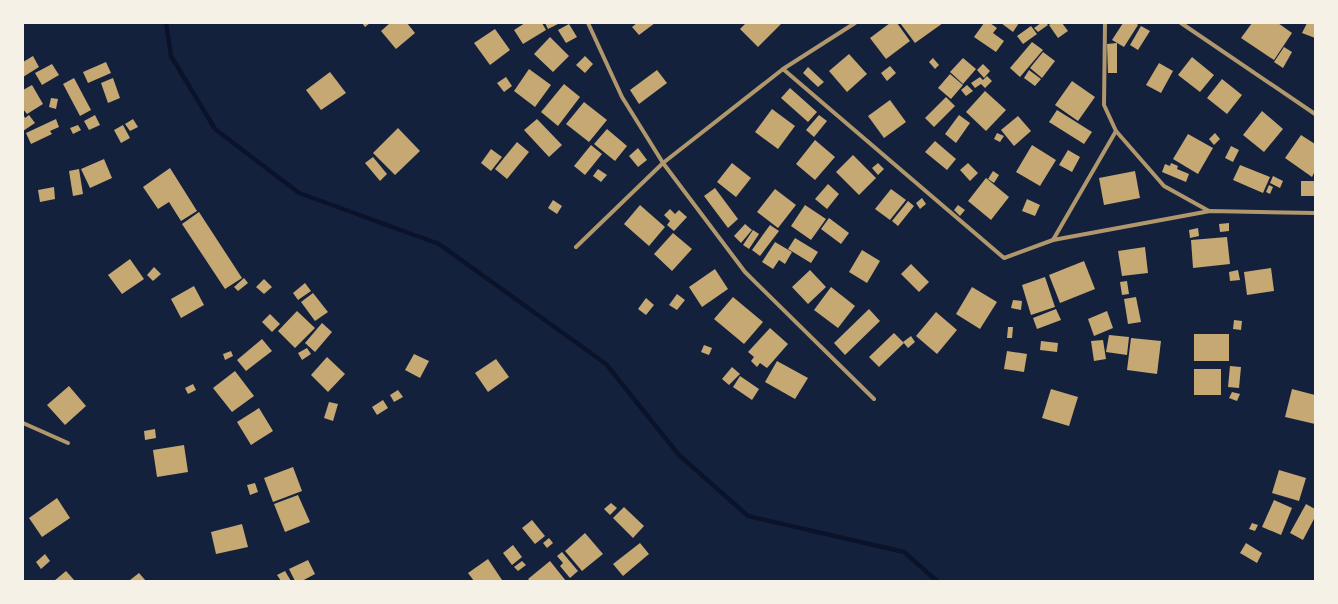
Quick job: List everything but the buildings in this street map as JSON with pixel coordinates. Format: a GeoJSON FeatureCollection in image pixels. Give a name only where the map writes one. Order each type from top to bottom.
{"type":"FeatureCollection","features":[{"type":"Feature","properties":{"kind":"street"},"geometry":{"type":"LineString","coordinates":[[588,23],[622,97],[663,163],[745,272],[874,399]]}},
{"type":"Feature","properties":{"kind":"street"},"geometry":{"type":"LineString","coordinates":[[576,247],[663,163],[784,69],[855,23]]}},
{"type":"Feature","properties":{"kind":"street"},"geometry":{"type":"LineString","coordinates":[[1106,23],[1104,105],[1116,131],[1164,186],[1210,211]]}},
{"type":"Feature","properties":{"kind":"street"},"geometry":{"type":"LineString","coordinates":[[1181,23],[1315,114]]}},
{"type":"Feature","properties":{"kind":"street"},"geometry":{"type":"LineString","coordinates":[[784,69],[1004,258],[1053,240],[1210,211],[1315,213]]}},
{"type":"Feature","properties":{"kind":"street"},"geometry":{"type":"LineString","coordinates":[[1053,240],[1116,131]]}},
{"type":"Feature","properties":{"kind":"street"},"geometry":{"type":"LineString","coordinates":[[23,423],[68,443]]}},
{"type":"Feature","properties":{"kind":"waterway"},"geometry":{"type":"LineString","coordinates":[[166,23],[171,56],[215,129],[299,193],[439,244],[606,364],[679,455],[748,516],[904,552],[937,581]]}}]}
